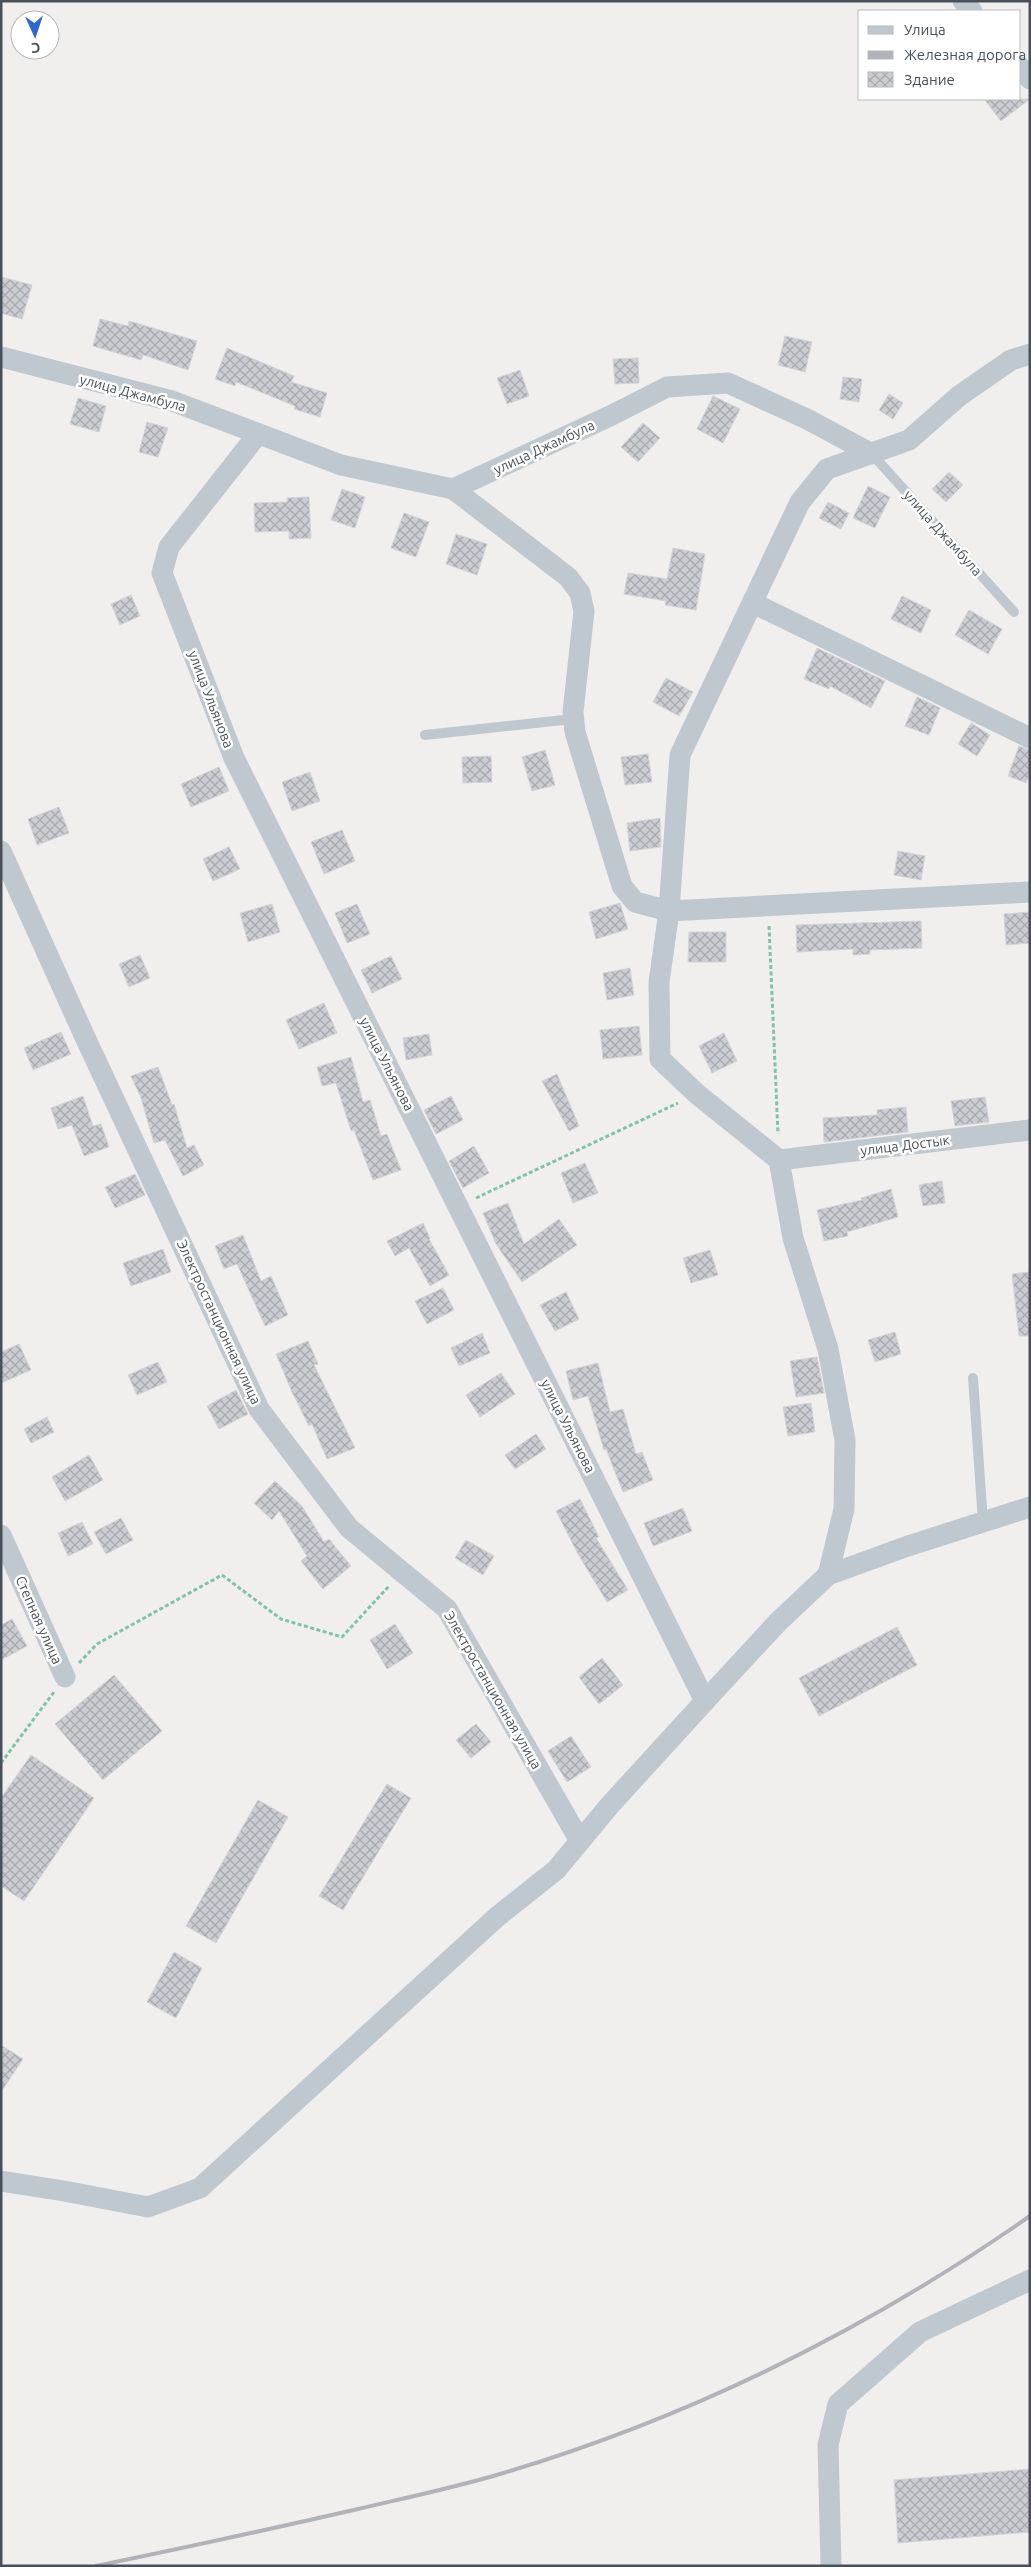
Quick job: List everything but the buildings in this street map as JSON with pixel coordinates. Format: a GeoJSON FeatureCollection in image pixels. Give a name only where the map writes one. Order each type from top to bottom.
{"type":"FeatureCollection","features":[{"type":"Feature","properties":{"kind":"street"},"geometry":{"type":"LineString","coordinates":[[1021,68],[1030,79]]}},
{"type":"Feature","properties":{"kind":"street"},"geometry":{"type":"LineString","coordinates":[[828,1575],[844,1509],[845,1440],[828,1348],[793,1238],[779,1160],[697,1094],[660,1059],[659,982],[669,912],[680,755],[800,502],[827,469],[908,440],[959,396],[1011,360],[1030,354]]}},
{"type":"Feature","properties":{"kind":"street","name":"улица Джамбула"},"geometry":{"type":"LineString","coordinates":[[1,358],[172,402],[340,465],[453,489],[612,415],[667,387],[728,383],[807,419],[872,454]]}},
{"type":"Feature","properties":{"kind":"street","name":"улица Ульянова"},"geometry":{"type":"LineString","coordinates":[[258,434],[169,547],[162,574],[234,758],[704,1701]]}},
{"type":"Feature","properties":{"kind":"street"},"geometry":{"type":"LineString","coordinates":[[453,489],[568,577],[580,593],[584,611],[573,719],[622,886],[634,902],[669,912],[1030,892]]}},
{"type":"Feature","properties":{"kind":"street"},"geometry":{"type":"LineString","coordinates":[[753,602],[1030,738]]}},
{"type":"Feature","properties":{"kind":"street","name":"Электростанционная улица"},"geometry":{"type":"LineString","coordinates":[[1,851],[84,1035],[259,1409],[348,1528],[447,1608],[580,1840]]}},
{"type":"Feature","properties":{"kind":"street","name":"улица Достык"},"geometry":{"type":"LineString","coordinates":[[779,1160],[1030,1130]]}},
{"type":"Feature","properties":{"kind":"street"},"geometry":{"type":"LineString","coordinates":[[1,2181],[148,2208],[200,2188],[498,1916],[556,1870],[580,1840],[704,1701],[778,1622],[828,1575],[1030,1507]]}},
{"type":"Feature","properties":{"kind":"street","name":"Степная улица"},"geometry":{"type":"LineString","coordinates":[[1,1535],[65,1677]]}},
{"type":"Feature","properties":{"kind":"street"},"geometry":{"type":"LineString","coordinates":[[831,2566],[828,2445],[838,2404],[920,2332],[1030,2280]]}},
{"type":"Feature","properties":{"kind":"lane","name":"улица Джамбула"},"geometry":{"type":"LineString","coordinates":[[872,454],[1014,612]]}},
{"type":"Feature","properties":{"kind":"lane"},"geometry":{"type":"LineString","coordinates":[[425,735],[573,719]]}},
{"type":"Feature","properties":{"kind":"lane"},"geometry":{"type":"LineString","coordinates":[[974,1378],[983,1522]]}},
{"type":"Feature","properties":{"kind":"path"},"geometry":{"type":"LineString","coordinates":[[768,906],[779,1160]]}},
{"type":"Feature","properties":{"kind":"path"},"geometry":{"type":"LineString","coordinates":[[458,1206],[697,1094]]}},
{"type":"Feature","properties":{"kind":"path"},"geometry":{"type":"LineString","coordinates":[[1,1763],[65,1677],[97,1644],[222,1575],[281,1620],[342,1637],[402,1572]]}},
{"type":"Feature","properties":{"kind":"railway"},"geometry":{"type":"LineString","coordinates":[[96,2566],[293,2524],[465,2484],[570,2451],[640,2426],[708,2398],[841,2333],[905,2296],[1030,2216]]}}]}
